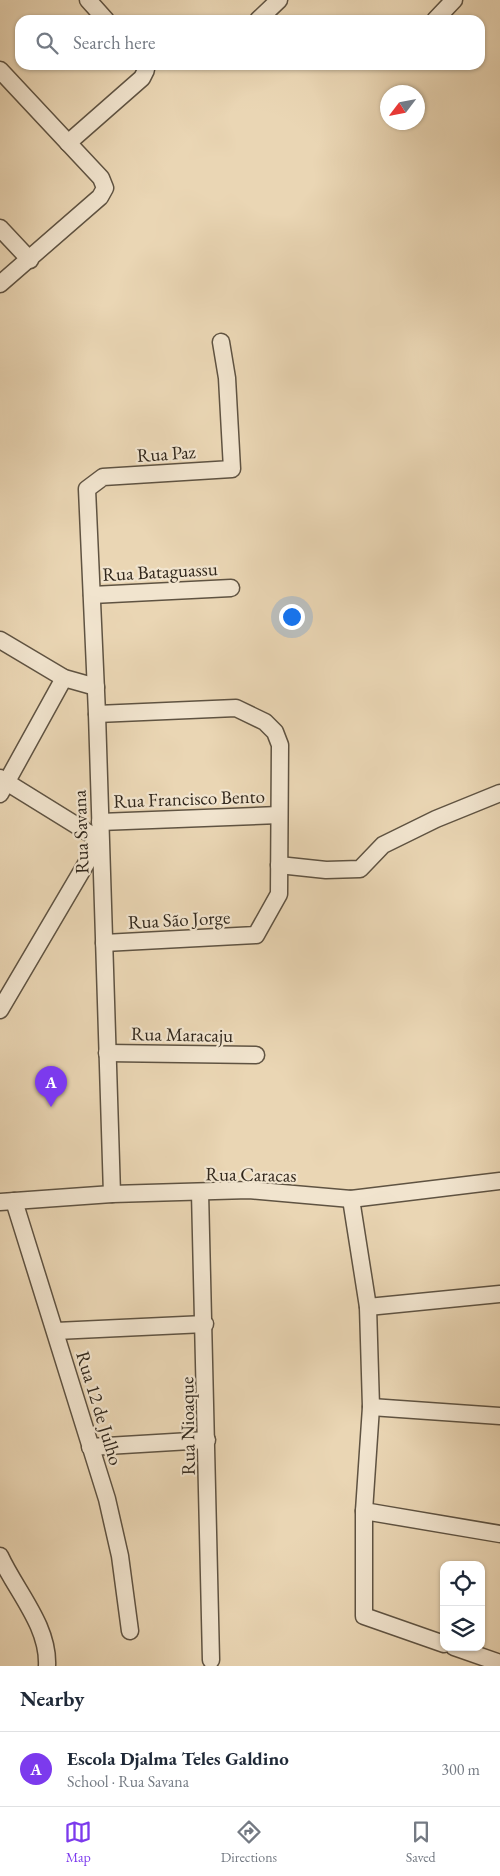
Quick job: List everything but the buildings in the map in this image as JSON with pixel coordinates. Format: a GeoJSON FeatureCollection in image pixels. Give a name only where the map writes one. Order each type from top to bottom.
{"type":"FeatureCollection","features":[{"type":"Feature","properties":{"kind":"street"},"geometry":{"type":"LineString","coordinates":[[88,0],[102,15]]}},
{"type":"Feature","properties":{"kind":"street"},"geometry":{"type":"LineString","coordinates":[[263,15],[279,0]]}},
{"type":"Feature","properties":{"kind":"street"},"geometry":{"type":"LineString","coordinates":[[440,15],[454,0]]}},
{"type":"Feature","properties":{"kind":"street"},"geometry":{"type":"LineString","coordinates":[[0,70],[101,178],[105,188],[100,197],[30,260],[0,284]]}},
{"type":"Feature","properties":{"kind":"street"},"geometry":{"type":"LineString","coordinates":[[68,143],[142,78],[144,70]]}},
{"type":"Feature","properties":{"kind":"street"},"geometry":{"type":"LineString","coordinates":[[0,228],[30,260]]}},
{"type":"Feature","properties":{"kind":"street","name":"Rua Paz"},"geometry":{"type":"LineString","coordinates":[[103,477],[232,469],[227,378],[221,342]]}},
{"type":"Feature","properties":{"kind":"street","name":"Rua Savana"},"geometry":{"type":"LineString","coordinates":[[103,477],[87,488],[97,714],[112,1194]]}},
{"type":"Feature","properties":{"kind":"street","name":"Rua Bataguassu"},"geometry":{"type":"LineString","coordinates":[[92,595],[230,588]]}},
{"type":"Feature","properties":{"kind":"street"},"geometry":{"type":"LineString","coordinates":[[0,640],[64,678],[96,687]]}},
{"type":"Feature","properties":{"kind":"street"},"geometry":{"type":"LineString","coordinates":[[0,1010],[100,840],[2,785],[64,678]]}},
{"type":"Feature","properties":{"kind":"street"},"geometry":{"type":"LineString","coordinates":[[97,714],[228,707],[236,708],[265,722],[278,737],[280,745],[279,865],[326,870],[360,869],[383,845],[436,819],[500,793]]}},
{"type":"Feature","properties":{"kind":"street","name":"Rua Francisco Bento"},"geometry":{"type":"LineString","coordinates":[[100,822],[279,815]]}},
{"type":"Feature","properties":{"kind":"street","name":"Rua São Jorge"},"geometry":{"type":"LineString","coordinates":[[104,943],[256,935],[279,894],[279,865]]}},
{"type":"Feature","properties":{"kind":"street","name":"Rua Maracaju"},"geometry":{"type":"LineString","coordinates":[[107,1053],[256,1055]]}},
{"type":"Feature","properties":{"kind":"street","name":"Rua Caracas"},"geometry":{"type":"LineString","coordinates":[[7,1201],[112,1194],[249,1190],[351,1199],[500,1181]]}},
{"type":"Feature","properties":{"kind":"street","name":"Rua Nioaque"},"geometry":{"type":"LineString","coordinates":[[200,1192],[205,1324],[211,1660]]}},
{"type":"Feature","properties":{"kind":"street"},"geometry":{"type":"LineString","coordinates":[[351,1199],[368,1307],[371,1407],[364,1511],[364,1616],[440,1643]]}},
{"type":"Feature","properties":{"kind":"street","name":"Rua 12 de Julho"},"geometry":{"type":"LineString","coordinates":[[7,1201],[56,1331],[107,1499],[120,1556],[130,1631]]}},
{"type":"Feature","properties":{"kind":"street"},"geometry":{"type":"LineString","coordinates":[[368,1307],[500,1294]]}},
{"type":"Feature","properties":{"kind":"street"},"geometry":{"type":"LineString","coordinates":[[56,1331],[205,1324]]}},
{"type":"Feature","properties":{"kind":"street"},"geometry":{"type":"LineString","coordinates":[[371,1407],[500,1416]]}},
{"type":"Feature","properties":{"kind":"street"},"geometry":{"type":"LineString","coordinates":[[90,1447],[207,1440]]}},
{"type":"Feature","properties":{"kind":"street"},"geometry":{"type":"LineString","coordinates":[[364,1511],[500,1534]]}},
{"type":"Feature","properties":{"kind":"street"},"geometry":{"type":"LineString","coordinates":[[0,1556],[13,1583],[36,1618],[47,1666]]}},
{"type":"Feature","properties":{"kind":"street"},"geometry":{"type":"LineString","coordinates":[[466,1651],[500,1663]]}},
{"type":"Feature","properties":{"kind":"place","name":"Escola Djalma Teles Galdino"},"geometry":{"type":"Point","coordinates":[51,1107]}}]}
